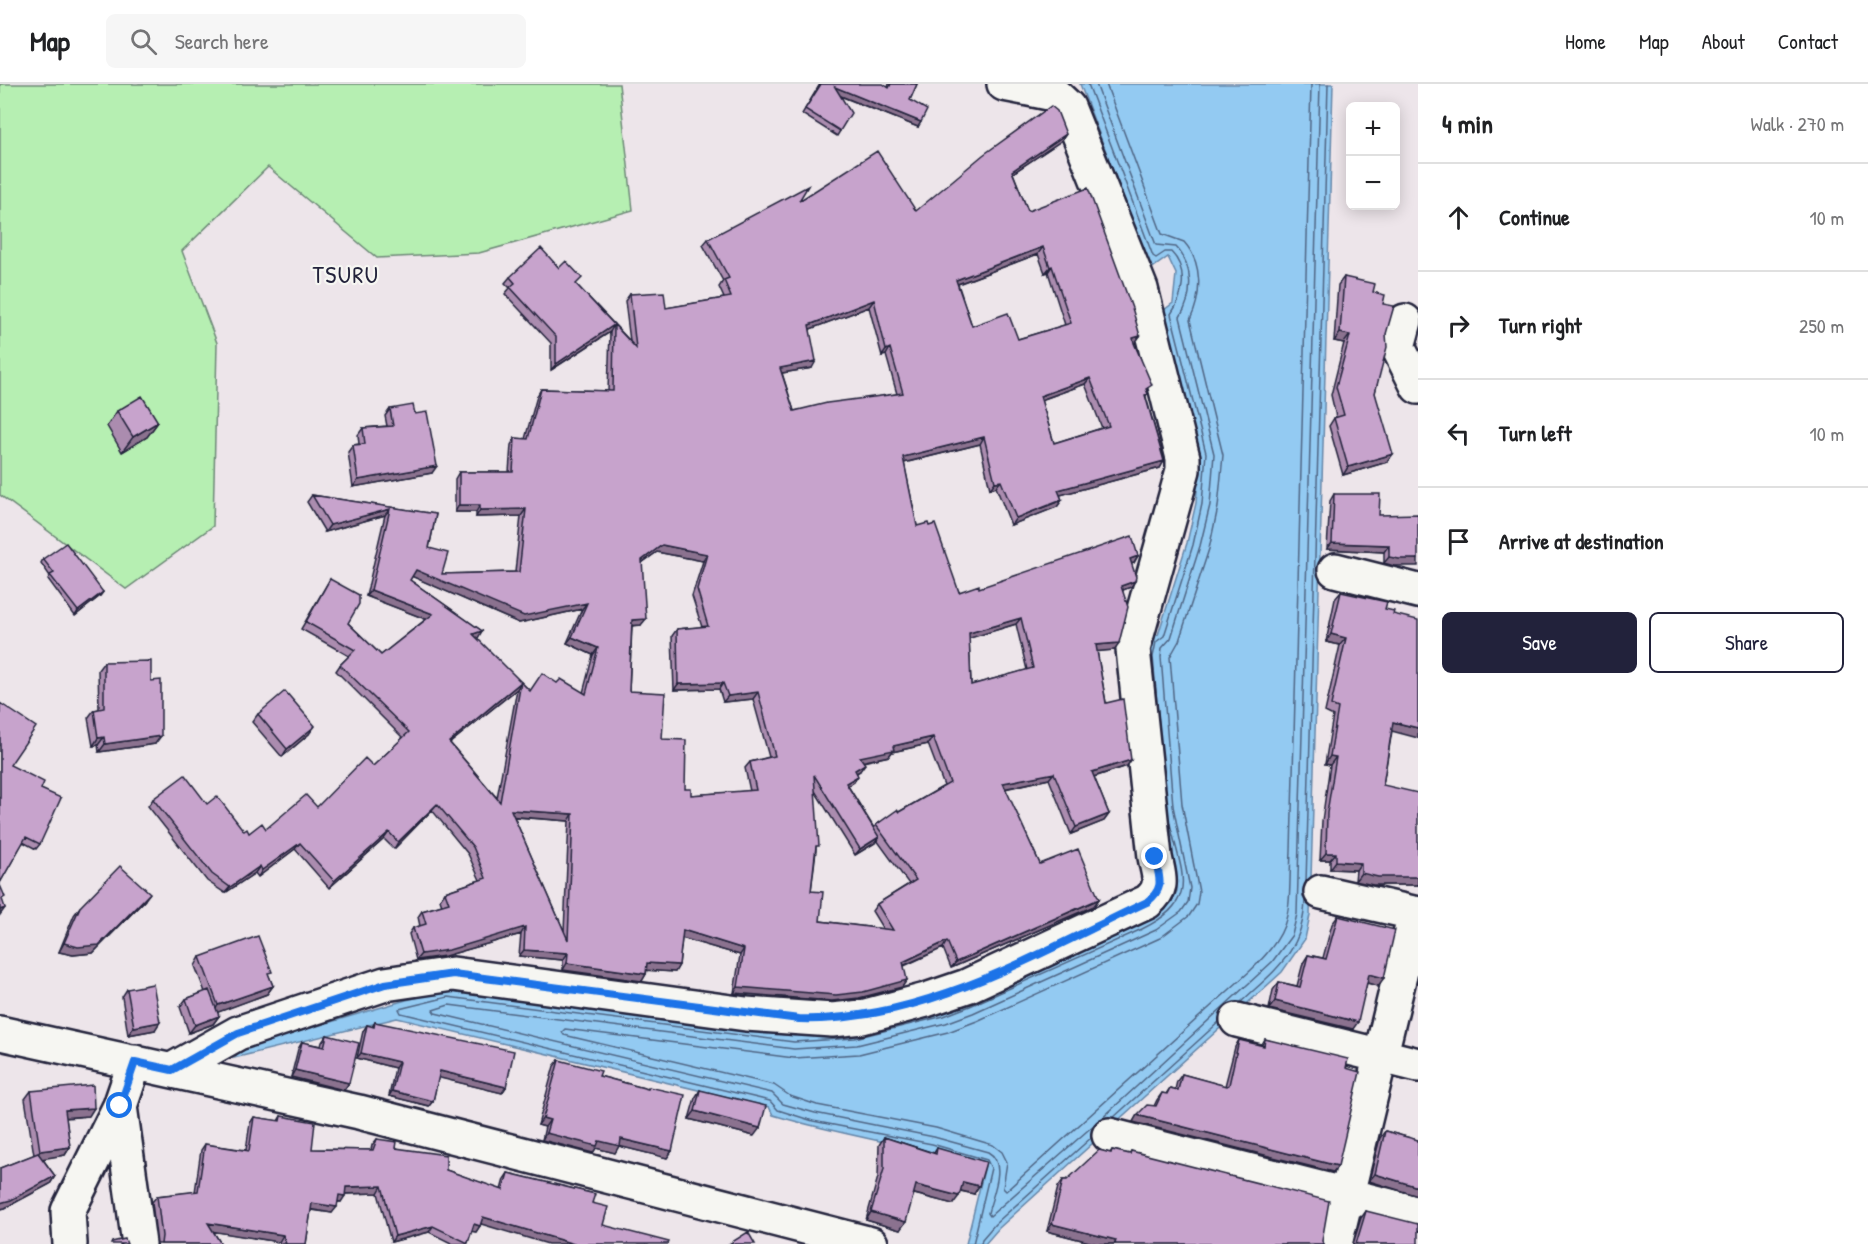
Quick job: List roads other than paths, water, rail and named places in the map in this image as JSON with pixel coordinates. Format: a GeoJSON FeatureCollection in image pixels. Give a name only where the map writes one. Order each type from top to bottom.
{"type":"FeatureCollection","features":[{"type":"Feature","properties":{"kind":"street"},"geometry":{"type":"LineString","coordinates":[[172,1070],[238,1033],[385,984],[453,974],[746,1014],[832,1020],[862,1017],[926,1000],[967,986],[1147,902],[1158,893],[1161,884],[1155,857],[1133,649],[1183,470],[1183,458],[1141,289],[1068,107],[1054,94],[1004,84]]}},
{"type":"Feature","properties":{"kind":"street"},"geometry":{"type":"LineString","coordinates":[[1406,321],[1398,348],[1418,387]]}},
{"type":"Feature","properties":{"kind":"street"},"geometry":{"type":"LineString","coordinates":[[1335,570],[1418,591]]}},
{"type":"Feature","properties":{"kind":"street"},"geometry":{"type":"LineString","coordinates":[[1321,892],[1417,914],[1335,1244]]}},
{"type":"Feature","properties":{"kind":"street"},"geometry":{"type":"LineString","coordinates":[[1237,1020],[1418,1065]]}},
{"type":"Feature","properties":{"kind":"street"},"geometry":{"type":"LineString","coordinates":[[0,1033],[359,1112],[871,1244]]}},
{"type":"Feature","properties":{"kind":"street"},"geometry":{"type":"LineString","coordinates":[[70,1244],[68,1211],[120,1106],[135,1062]]}},
{"type":"Feature","properties":{"kind":"street"},"geometry":{"type":"LineString","coordinates":[[120,1106],[139,1244]]}},
{"type":"Feature","properties":{"kind":"street"},"geometry":{"type":"LineString","coordinates":[[1109,1135],[1418,1213]]}},
{"type":"Feature","properties":{"kind":"water"},"geometry":{"type":"Polygon","coordinates":[[[1080,84],[1333,84],[1310,915],[1305,939],[1282,972],[999,1228],[985,1244],[966,1244],[985,1166],[773,1115],[769,1107],[397,1018],[234,1058],[242,1048],[406,1000],[447,991],[794,1036],[821,1034],[1162,910],[1172,902],[1177,891],[1147,657],[1151,633],[1158,635],[1187,543],[1196,503],[1200,453],[1164,310],[1173,303],[1176,274],[1168,257],[1151,269],[1080,84]]]}},
{"type":"Feature","properties":{"kind":"district","name":"TSURU"},"geometry":{"type":"Point","coordinates":[346,274]}}]}
